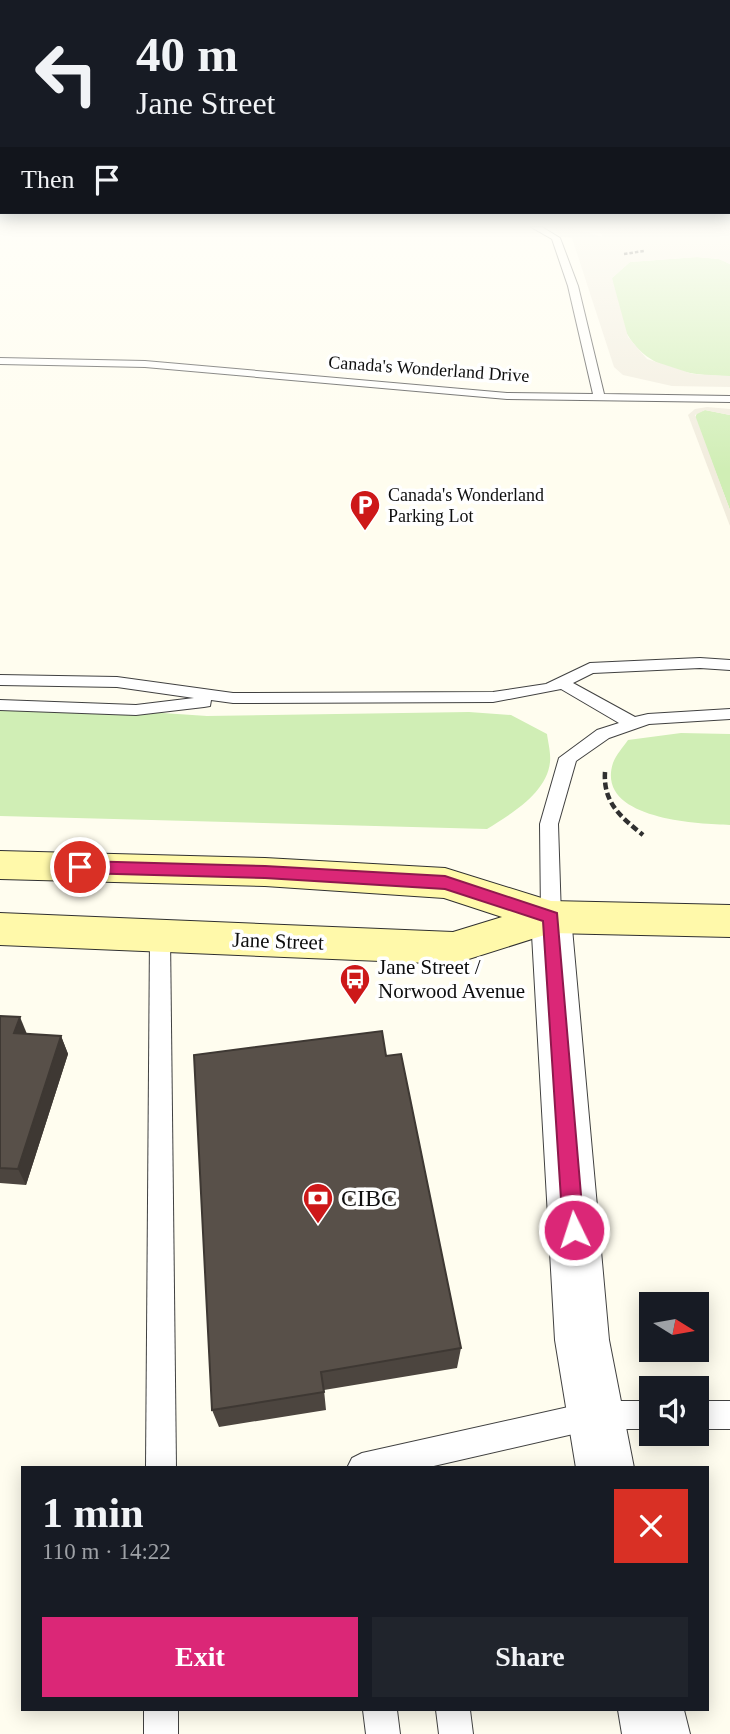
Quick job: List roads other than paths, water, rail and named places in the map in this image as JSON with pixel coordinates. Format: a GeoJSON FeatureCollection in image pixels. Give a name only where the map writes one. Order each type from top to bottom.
{"type":"FeatureCollection","features":[{"type":"Feature","properties":{"kind":"main road","name":"Jane Street"},"geometry":{"type":"LineString","coordinates":[[0,865],[265,872],[445,883],[551,917],[730,921]]}},
{"type":"Feature","properties":{"kind":"main road","name":"Jane Street"},"geometry":{"type":"LineString","coordinates":[[0,929],[453,948],[551,917]]}},
{"type":"Feature","properties":{"kind":"street"},"geometry":{"type":"LineString","coordinates":[[551,917],[582,1339],[605,1466]]}},
{"type":"Feature","properties":{"kind":"street"},"geometry":{"type":"LineString","coordinates":[[651,1711],[656,1734]]}},
{"type":"Feature","properties":{"kind":"lane"},"geometry":{"type":"LineString","coordinates":[[578,308],[599,397]]}},
{"type":"Feature","properties":{"kind":"lane","name":"Canada's Wonderland Drive"},"geometry":{"type":"LineString","coordinates":[[0,361],[145,364],[507,396],[730,399]]}},
{"type":"Feature","properties":{"kind":"lane"},"geometry":{"type":"LineString","coordinates":[[0,705],[136,710],[233,698],[493,697],[550,688],[590,668],[730,664]]}},
{"type":"Feature","properties":{"kind":"lane"},"geometry":{"type":"LineString","coordinates":[[0,680],[117,682],[233,698]]}},
{"type":"Feature","properties":{"kind":"lane"},"geometry":{"type":"LineString","coordinates":[[562,682],[634,724]]}},
{"type":"Feature","properties":{"kind":"lane"},"geometry":{"type":"LineString","coordinates":[[551,917],[549,824],[568,758],[603,734],[648,719],[730,714]]}},
{"type":"Feature","properties":{"kind":"lane"},"geometry":{"type":"LineString","coordinates":[[160,936],[161,1466]]}},
{"type":"Feature","properties":{"kind":"lane"},"geometry":{"type":"LineString","coordinates":[[381,1466],[595,1415],[639,1415]]}},
{"type":"Feature","properties":{"kind":"lane"},"geometry":{"type":"LineString","coordinates":[[709,1415],[730,1415]]}},
{"type":"Feature","properties":{"kind":"lane"},"geometry":{"type":"LineString","coordinates":[[161,1711],[161,1734]]}},
{"type":"Feature","properties":{"kind":"lane"},"geometry":{"type":"LineString","coordinates":[[380,1711],[383,1734]]}},
{"type":"Feature","properties":{"kind":"lane"},"geometry":{"type":"LineString","coordinates":[[453,1711],[456,1734]]}},
{"type":"Feature","properties":{"kind":"place","name":"Canada's Wonderland Parking Lot"},"geometry":{"type":"Point","coordinates":[365,532]}},
{"type":"Feature","properties":{"kind":"place","name":"Jane Street / Norwood Avenue"},"geometry":{"type":"Point","coordinates":[355,1006]}},
{"type":"Feature","properties":{"kind":"place","name":"CIBC"},"geometry":{"type":"Point","coordinates":[318,1225]}}]}
